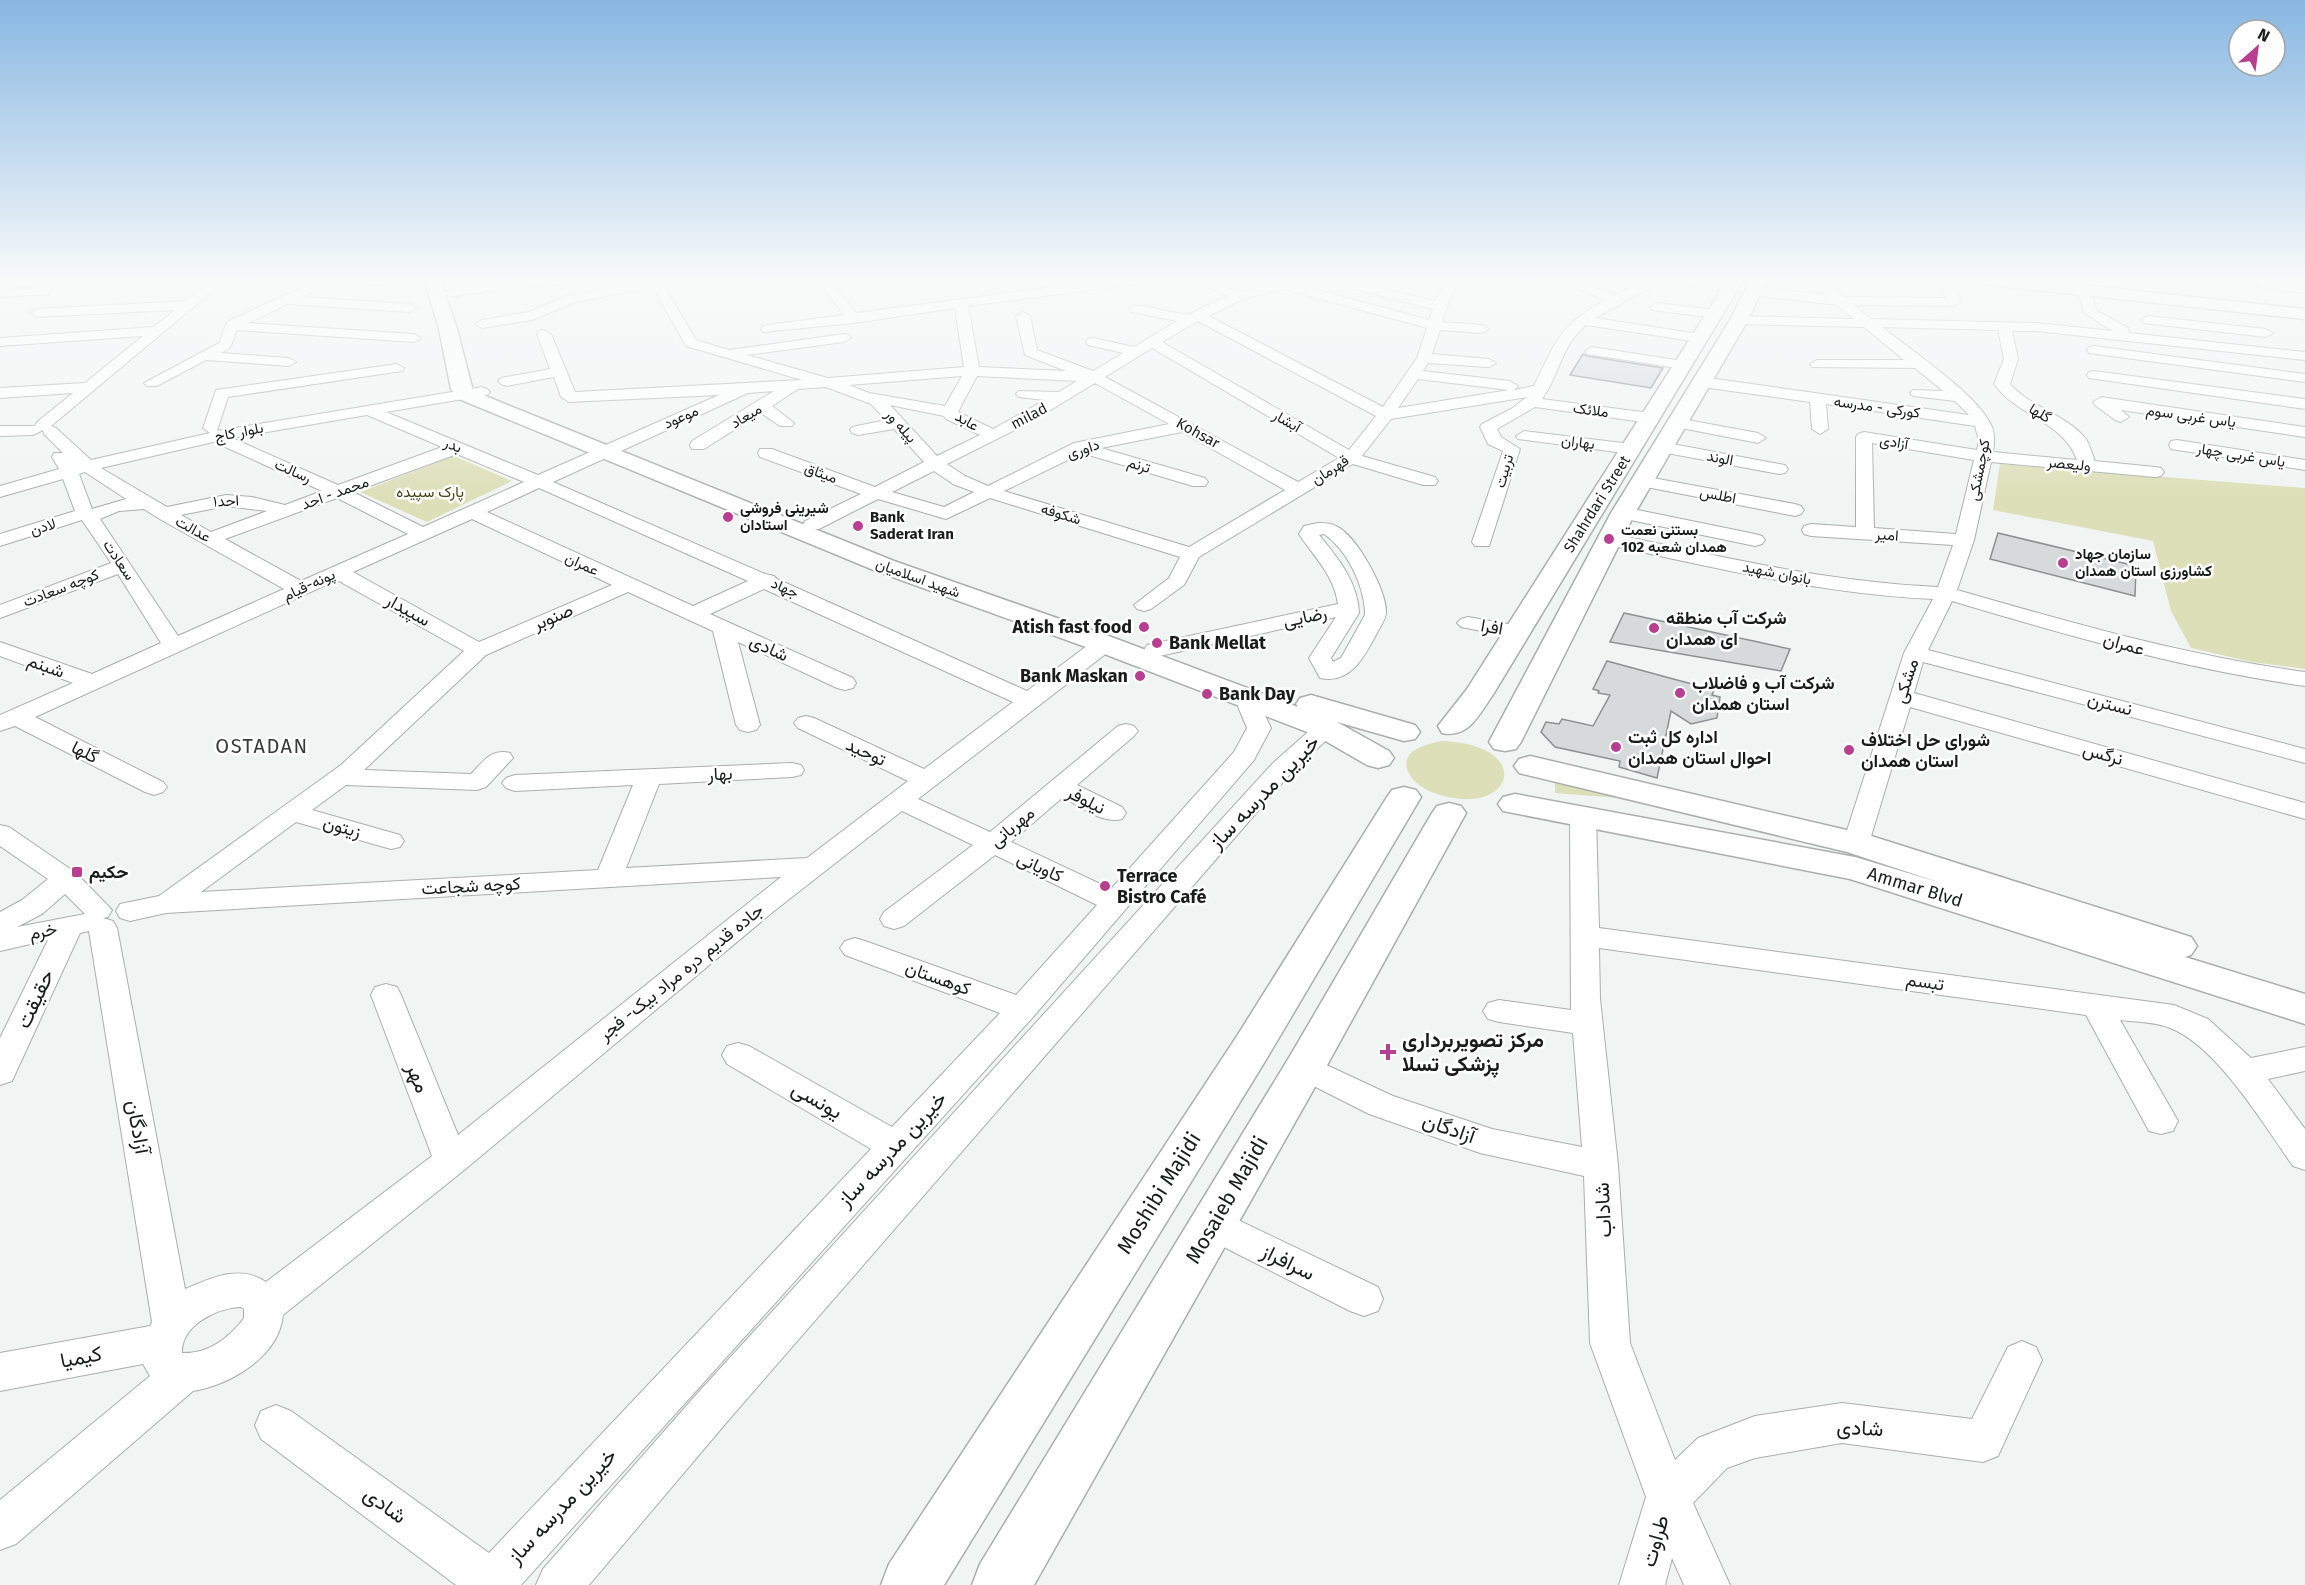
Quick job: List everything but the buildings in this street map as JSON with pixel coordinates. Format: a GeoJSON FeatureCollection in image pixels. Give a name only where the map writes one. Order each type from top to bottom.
{"type":"FeatureCollection","features":[{"type":"Feature","properties":{"kind":"main road"},"geometry":{"type":"LineString","coordinates":[[457,353],[472,391]]}},
{"type":"Feature","properties":{"kind":"main road"},"geometry":{"type":"LineString","coordinates":[[467,353],[474,377],[472,391]]}},
{"type":"Feature","properties":{"kind":"main road","name":"Shahrdari Street"},"geometry":{"type":"LineString","coordinates":[[1454,726],[1479,693],[1690,353]]}},
{"type":"Feature","properties":{"kind":"main road","name":"Shahrdari Street"},"geometry":{"type":"LineString","coordinates":[[1481,811],[1527,793],[1532,780],[1517,754],[1609,539],[1662,447],[1714,372],[1723,353]]}},
{"type":"Feature","properties":{"kind":"main road","name":"شهید اسلامیان"},"geometry":{"type":"LineString","coordinates":[[472,391],[885,566],[1246,697],[1320,717],[1404,732]]}},
{"type":"Feature","properties":{"kind":"main road","name":"شهید اسلامیان"},"geometry":{"type":"LineString","coordinates":[[611,448],[935,573],[1155,650],[1320,717],[1378,758]]}},
{"type":"Feature","properties":{"kind":"main road","name":"Ammar Blvd"},"geometry":{"type":"LineString","coordinates":[[1404,732],[1419,727],[1454,726],[1472,729],[1517,754],[1856,843],[2305,987]]}},
{"type":"Feature","properties":{"kind":"main road"},"geometry":{"type":"LineString","coordinates":[[1404,732],[1386,743],[1378,758],[1380,772],[1388,785],[1404,797]]}},
{"type":"Feature","properties":{"kind":"main road","name":"Ammar Blvd"},"geometry":{"type":"LineString","coordinates":[[1404,797],[1425,807],[1583,817],[1856,868],[2305,1009]]}},
{"type":"Feature","properties":{"kind":"main road","name":"Moshibi Majidi"},"geometry":{"type":"LineString","coordinates":[[910,1585],[1252,1047],[1404,797]]}},
{"type":"Feature","properties":{"kind":"main road","name":"Mosaieb Majidi"},"geometry":{"type":"LineString","coordinates":[[1001,1585],[1305,1067],[1481,811]]}},
{"type":"Feature","properties":{"kind":"street"},"geometry":{"type":"LineString","coordinates":[[44,428],[131,353]]}},
{"type":"Feature","properties":{"kind":"street"},"geometry":{"type":"LineString","coordinates":[[0,432],[44,428],[139,353]]}},
{"type":"Feature","properties":{"kind":"street"},"geometry":{"type":"LineString","coordinates":[[152,383],[211,353]]}},
{"type":"Feature","properties":{"kind":"street"},"geometry":{"type":"LineString","coordinates":[[551,353],[569,397],[794,386],[826,391],[971,363]]}},
{"type":"Feature","properties":{"kind":"street","name":"پیله ور"},"geometry":{"type":"LineString","coordinates":[[723,353],[826,391],[859,394],[880,403],[935,464]]}},
{"type":"Feature","properties":{"kind":"street"},"geometry":{"type":"LineString","coordinates":[[726,354],[733,353]]}},
{"type":"Feature","properties":{"kind":"street"},"geometry":{"type":"LineString","coordinates":[[969,353],[971,363]]}},
{"type":"Feature","properties":{"kind":"street","name":"Kohsar"},"geometry":{"type":"LineString","coordinates":[[1033,353],[1095,377],[1299,490]]}},
{"type":"Feature","properties":{"kind":"street","name":"milad"},"geometry":{"type":"LineString","coordinates":[[812,525],[993,435],[1135,353]]}},
{"type":"Feature","properties":{"kind":"street","name":"آبشار"},"geometry":{"type":"LineString","coordinates":[[1172,353],[1351,458],[1430,481]]}},
{"type":"Feature","properties":{"kind":"street"},"geometry":{"type":"LineString","coordinates":[[1264,353],[1386,415],[1536,396],[1556,353]]}},
{"type":"Feature","properties":{"kind":"street","name":"قهرمان"},"geometry":{"type":"LineString","coordinates":[[1191,554],[1351,458],[1386,415],[1426,353]]}},
{"type":"Feature","properties":{"kind":"street"},"geometry":{"type":"LineString","coordinates":[[1605,353],[1683,365]]}},
{"type":"Feature","properties":{"kind":"street","name":"کوچمشکی"},"geometry":{"type":"LineString","coordinates":[[1906,353],[1978,414],[1986,429],[1987,441],[1964,540],[1946,593]]}},
{"type":"Feature","properties":{"kind":"street","name":"گلها"},"geometry":{"type":"LineString","coordinates":[[2010,353],[2011,358],[2002,384],[2013,397],[2062,426],[2079,442],[2088,466]]}},
{"type":"Feature","properties":{"kind":"street"},"geometry":{"type":"LineString","coordinates":[[2116,353],[2305,378]]}},
{"type":"Feature","properties":{"kind":"street"},"geometry":{"type":"LineString","coordinates":[[2279,353],[2305,356]]}},
{"type":"Feature","properties":{"kind":"street"},"geometry":{"type":"LineString","coordinates":[[206,356],[289,362]]}},
{"type":"Feature","properties":{"kind":"street"},"geometry":{"type":"LineString","coordinates":[[343,377],[346,358]]}},
{"type":"Feature","properties":{"kind":"street"},"geometry":{"type":"LineString","coordinates":[[1424,358],[1489,363]]}},
{"type":"Feature","properties":{"kind":"street"},"geometry":{"type":"LineString","coordinates":[[229,373],[256,360]]}},
{"type":"Feature","properties":{"kind":"street"},"geometry":{"type":"LineString","coordinates":[[897,365],[971,363],[1095,377]]}},
{"type":"Feature","properties":{"kind":"street","name":"عابد"},"geometry":{"type":"LineString","coordinates":[[971,363],[950,412],[952,416],[993,435]]}},
{"type":"Feature","properties":{"kind":"street"},"geometry":{"type":"LineString","coordinates":[[1817,364],[1920,364]]}},
{"type":"Feature","properties":{"kind":"street"},"geometry":{"type":"LineString","coordinates":[[211,428],[221,393],[397,368]]}},
{"type":"Feature","properties":{"kind":"street"},"geometry":{"type":"LineString","coordinates":[[506,381],[559,372]]}},
{"type":"Feature","properties":{"kind":"street","name":"کورکی - مدرسه"},"geometry":{"type":"LineString","coordinates":[[1714,372],[1818,399],[1982,422]]}},
{"type":"Feature","properties":{"kind":"street","name":"ملائک"},"geometry":{"type":"LineString","coordinates":[[1414,374],[1536,396],[1560,406],[1650,418]]}},
{"type":"Feature","properties":{"kind":"street"},"geometry":{"type":"LineString","coordinates":[[2094,375],[2305,404]]}},
{"type":"Feature","properties":{"kind":"street","name":"میعاد"},"geometry":{"type":"LineString","coordinates":[[698,445],[794,386]]}},
{"type":"Feature","properties":{"kind":"street"},"geometry":{"type":"LineString","coordinates":[[0,393],[90,387]]}},
{"type":"Feature","properties":{"kind":"street","name":"موعود"},"geometry":{"type":"LineString","coordinates":[[611,448],[745,389]]}},
{"type":"Feature","properties":{"kind":"street","name":"بلوار کاج"},"geometry":{"type":"LineString","coordinates":[[0,479],[244,430],[472,391]]}},
{"type":"Feature","properties":{"kind":"street","name":"بلوار کاج"},"geometry":{"type":"LineString","coordinates":[[0,492],[75,464],[211,428],[472,391]]}},
{"type":"Feature","properties":{"kind":"street"},"geometry":{"type":"LineString","coordinates":[[1560,406],[1576,391]]}},
{"type":"Feature","properties":{"kind":"street"},"geometry":{"type":"LineString","coordinates":[[1918,393],[1960,397]]}},
{"type":"Feature","properties":{"kind":"street"},"geometry":{"type":"LineString","coordinates":[[859,394],[950,412]]}},
{"type":"Feature","properties":{"kind":"street"},"geometry":{"type":"LineString","coordinates":[[1024,394],[1062,397]]}},
{"type":"Feature","properties":{"kind":"street","name":"تربیت"},"geometry":{"type":"LineString","coordinates":[[1482,542],[1512,449],[1494,440],[1488,427],[1536,396]]}},
{"type":"Feature","properties":{"kind":"street"},"geometry":{"type":"LineString","coordinates":[[1818,399],[1820,429]]}},
{"type":"Feature","properties":{"kind":"street","name":"یاس غربی سوم"},"geometry":{"type":"LineString","coordinates":[[2121,417],[2101,402],[2305,432]]}},
{"type":"Feature","properties":{"kind":"street"},"geometry":{"type":"LineString","coordinates":[[762,406],[786,423]]}},
{"type":"Feature","properties":{"kind":"street","name":"بدر"},"geometry":{"type":"LineString","coordinates":[[369,410],[538,480]]}},
{"type":"Feature","properties":{"kind":"street"},"geometry":{"type":"LineString","coordinates":[[858,430],[898,423]]}},
{"type":"Feature","properties":{"kind":"street"},"geometry":{"type":"LineString","coordinates":[[1677,423],[1758,438]]}},
{"type":"Feature","properties":{"kind":"street","name":"داوری"},"geometry":{"type":"LineString","coordinates":[[876,493],[946,513],[1080,447],[1185,426]]}},
{"type":"Feature","properties":{"kind":"street"},"geometry":{"type":"LineString","coordinates":[[44,428],[75,464]]}},
{"type":"Feature","properties":{"kind":"street","name":"بهاران"},"geometry":{"type":"LineString","coordinates":[[1524,436],[1631,448]]}},
{"type":"Feature","properties":{"kind":"street","name":"آزادی"},"geometry":{"type":"LineString","coordinates":[[1865,534],[1864,437],[1983,456]]}},
{"type":"Feature","properties":{"kind":"street","name":"رسالت"},"geometry":{"type":"LineString","coordinates":[[229,442],[339,492],[421,533]]}},
{"type":"Feature","properties":{"kind":"street","name":"یاس غربی چهار"},"geometry":{"type":"LineString","coordinates":[[2176,445],[2305,465]]}},
{"type":"Feature","properties":{"kind":"street","name":"محمد - احد"},"geometry":{"type":"LineString","coordinates":[[211,538],[459,447]]}},
{"type":"Feature","properties":{"kind":"street","name":"ترنم"},"geometry":{"type":"LineString","coordinates":[[1080,447],[1199,482]]}},
{"type":"Feature","properties":{"kind":"street","name":"الوند"},"geometry":{"type":"LineString","coordinates":[[1662,447],[1779,470]]}},
{"type":"Feature","properties":{"kind":"street","name":"پونه-قیام"},"geometry":{"type":"LineString","coordinates":[[8,720],[611,448]]}},
{"type":"Feature","properties":{"kind":"street","name":"میثاق"},"geometry":{"type":"LineString","coordinates":[[765,453],[876,493]]}},
{"type":"Feature","properties":{"kind":"street","name":"ولیعصر"},"geometry":{"type":"LineString","coordinates":[[1983,456],[2155,472]]}},
{"type":"Feature","properties":{"kind":"street","name":"عدالت"},"geometry":{"type":"LineString","coordinates":[[75,464],[300,589]]}},
{"type":"Feature","properties":{"kind":"street","name":"سعادت"},"geometry":{"type":"LineString","coordinates":[[75,464],[88,516],[123,565],[174,646]]}},
{"type":"Feature","properties":{"kind":"street","name":"شکوفه"},"geometry":{"type":"LineString","coordinates":[[935,464],[959,480],[988,492],[1191,554]]}},
{"type":"Feature","properties":{"kind":"street","name":"جهاد"},"geometry":{"type":"LineString","coordinates":[[538,480],[767,580],[1030,701]]}},
{"type":"Feature","properties":{"kind":"street","name":"اطلس"},"geometry":{"type":"LineString","coordinates":[[1642,481],[1795,510]]}},
{"type":"Feature","properties":{"kind":"street","name":"احد۱"},"geometry":{"type":"LineString","coordinates":[[165,514],[222,499],[252,500],[286,511]]}},
{"type":"Feature","properties":{"kind":"street","name":"لادن"},"geometry":{"type":"LineString","coordinates":[[0,540],[88,516],[119,505],[147,504]]}},
{"type":"Feature","properties":{"kind":"street","name":"عمران"},"geometry":{"type":"LineString","coordinates":[[471,511],[693,614]]}},
{"type":"Feature","properties":{"kind":"street"},"geometry":{"type":"LineString","coordinates":[[1623,513],[1755,540]]}},
{"type":"Feature","properties":{"kind":"street"},"geometry":{"type":"LineString","coordinates":[[1320,717],[1328,673],[1320,658],[1349,613],[1344,581],[1308,534],[1311,530],[1326,529],[1333,532],[1369,582],[1376,609],[1376,615],[1350,662],[1328,673]]}},
{"type":"Feature","properties":{"kind":"street","name":"امیر"},"geometry":{"type":"LineString","coordinates":[[1811,530],[1964,540]]}},
{"type":"Feature","properties":{"kind":"street","name":"بانوان شهید"},"geometry":{"type":"LineString","coordinates":[[1609,539],[1815,580],[1917,593],[1946,593]]}},
{"type":"Feature","properties":{"kind":"street"},"geometry":{"type":"LineString","coordinates":[[1143,605],[1177,581],[1191,554]]}},
{"type":"Feature","properties":{"kind":"street","name":"کوچه سعادت"},"geometry":{"type":"LineString","coordinates":[[0,612],[123,565]]}},
{"type":"Feature","properties":{"kind":"street","name":"سپیدار"},"geometry":{"type":"LineString","coordinates":[[338,572],[478,650]]}},
{"type":"Feature","properties":{"kind":"street"},"geometry":{"type":"LineString","coordinates":[[693,614],[767,580]]}},
{"type":"Feature","properties":{"kind":"street","name":"صنوبر"},"geometry":{"type":"LineString","coordinates":[[478,650],[628,585]]}},
{"type":"Feature","properties":{"kind":"street","name":"عمران"},"geometry":{"type":"LineString","coordinates":[[1946,593],[2175,658],[2236,670],[2305,679]]}},
{"type":"Feature","properties":{"kind":"street","name":"مشکی"},"geometry":{"type":"LineString","coordinates":[[1856,843],[1915,653],[1946,593]]}},
{"type":"Feature","properties":{"kind":"street","name":"رضایی"},"geometry":{"type":"LineString","coordinates":[[1155,650],[1349,608]]}},
{"type":"Feature","properties":{"kind":"street","name":"شادی"},"geometry":{"type":"LineString","coordinates":[[693,614],[845,683]]}},
{"type":"Feature","properties":{"kind":"street","name":"افرا"},"geometry":{"type":"LineString","coordinates":[[1468,623],[1517,632]]}},
{"type":"Feature","properties":{"kind":"street"},"geometry":{"type":"LineString","coordinates":[[723,628],[748,725]]}},
{"type":"Feature","properties":{"kind":"street","name":"جاده قدیم دره مراد بیک- فجر"},"geometry":{"type":"LineString","coordinates":[[262,1307],[451,1161],[754,911],[1104,644]]}},
{"type":"Feature","properties":{"kind":"street","name":"شبنم"},"geometry":{"type":"LineString","coordinates":[[0,649],[92,682]]}},
{"type":"Feature","properties":{"kind":"street"},"geometry":{"type":"LineString","coordinates":[[166,904],[341,777],[478,650]]}},
{"type":"Feature","properties":{"kind":"street","name":"نسترن"},"geometry":{"type":"LineString","coordinates":[[1915,653],[2305,756]]}},
{"type":"Feature","properties":{"kind":"street","name":"خیرین مدرسه ساز"},"geometry":{"type":"LineString","coordinates":[[492,1584],[1022,1009],[1245,756],[1259,728],[1246,697]]}},
{"type":"Feature","properties":{"kind":"street","name":"نرگس"},"geometry":{"type":"LineString","coordinates":[[1901,697],[2305,811]]}},
{"type":"Feature","properties":{"kind":"street","name":"خیرین مدرسه ساز"},"geometry":{"type":"LineString","coordinates":[[559,1585],[711,1409],[1282,768],[1320,717]]}},
{"type":"Feature","properties":{"kind":"street","name":"گلها"},"geometry":{"type":"LineString","coordinates":[[8,720],[154,787]]}},
{"type":"Feature","properties":{"kind":"street","name":"توحید"},"geometry":{"type":"LineString","coordinates":[[806,723],[926,780]]}},
{"type":"Feature","properties":{"kind":"street","name":"مهربانی"},"geometry":{"type":"LineString","coordinates":[[894,919],[992,844],[1126,731]]}},
{"type":"Feature","properties":{"kind":"street"},"geometry":{"type":"LineString","coordinates":[[1245,756],[1282,768]]}},
{"type":"Feature","properties":{"kind":"street"},"geometry":{"type":"LineString","coordinates":[[341,777],[477,782],[501,758]]}},
{"type":"Feature","properties":{"kind":"street","name":"بهار"},"geometry":{"type":"LineString","coordinates":[[515,783],[792,770]]}},
{"type":"Feature","properties":{"kind":"street"},"geometry":{"type":"LineString","coordinates":[[608,878],[649,778]]}},
{"type":"Feature","properties":{"kind":"street","name":"نیلوفر"},"geometry":{"type":"LineString","coordinates":[[1060,786],[1113,813]]}},
{"type":"Feature","properties":{"kind":"street","name":"کاویانی"},"geometry":{"type":"LineString","coordinates":[[900,800],[1116,902]]}},
{"type":"Feature","properties":{"kind":"street","name":"زیتون"},"geometry":{"type":"LineString","coordinates":[[292,813],[391,841]]}},
{"type":"Feature","properties":{"kind":"street","name":"شاداب"},"geometry":{"type":"LineString","coordinates":[[1583,817],[1585,999],[1601,1165],[1610,1343],[1668,1497],[1707,1585]]}},
{"type":"Feature","properties":{"kind":"street"},"geometry":{"type":"LineString","coordinates":[[0,833],[66,879],[97,919]]}},
{"type":"Feature","properties":{"kind":"street","name":"کوچه شجاعت"},"geometry":{"type":"LineString","coordinates":[[97,919],[166,904],[813,866]]}},
{"type":"Feature","properties":{"kind":"street"},"geometry":{"type":"LineString","coordinates":[[0,924],[32,907],[66,879]]}},
{"type":"Feature","properties":{"kind":"street","name":"آزادگان"},"geometry":{"type":"LineString","coordinates":[[97,919],[173,1346]]}},
{"type":"Feature","properties":{"kind":"street","name":"خرم"},"geometry":{"type":"LineString","coordinates":[[0,941],[97,919]]}},
{"type":"Feature","properties":{"kind":"street","name":"حقیقت"},"geometry":{"type":"LineString","coordinates":[[0,1072],[97,919]]}},
{"type":"Feature","properties":{"kind":"street","name":"تبسم"},"geometry":{"type":"LineString","coordinates":[[1586,936],[2174,1016],[2197,1027],[2245,1072],[2305,1156]]}},
{"type":"Feature","properties":{"kind":"street","name":"کوهستان"},"geometry":{"type":"LineString","coordinates":[[855,948],[1022,1009]]}},
{"type":"Feature","properties":{"kind":"street","name":"مهر"},"geometry":{"type":"LineString","coordinates":[[386,995],[451,1161]]}},
{"type":"Feature","properties":{"kind":"street"},"geometry":{"type":"LineString","coordinates":[[2095,1004],[2161,1121]]}},
{"type":"Feature","properties":{"kind":"street"},"geometry":{"type":"LineString","coordinates":[[1499,1011],[1587,1024]]}},
{"type":"Feature","properties":{"kind":"street","name":"یونسی"},"geometry":{"type":"LineString","coordinates":[[738,1055],[895,1146]]}},
{"type":"Feature","properties":{"kind":"street"},"geometry":{"type":"LineString","coordinates":[[2245,1072],[2305,1059]]}},
{"type":"Feature","properties":{"kind":"street","name":"آزادگان"},"geometry":{"type":"LineString","coordinates":[[1305,1067],[1381,1105],[1492,1143],[1601,1165]]}},
{"type":"Feature","properties":{"kind":"street","name":"سرافراز"},"geometry":{"type":"LineString","coordinates":[[1213,1224],[1364,1299]]}},
{"type":"Feature","properties":{"kind":"street"},"geometry":{"type":"LineString","coordinates":[[0,1528],[173,1346],[198,1302],[224,1291],[247,1290],[262,1300],[263,1318],[252,1340],[229,1359],[201,1372],[173,1346]]}},
{"type":"Feature","properties":{"kind":"street","name":"کیمیا"},"geometry":{"type":"LineString","coordinates":[[0,1372],[173,1346]]}},
{"type":"Feature","properties":{"kind":"street","name":"شادی"},"geometry":{"type":"LineString","coordinates":[[1668,1497],[1713,1453],[1755,1437],[1842,1423],[1983,1441],[2022,1360]]}},
{"type":"Feature","properties":{"kind":"street","name":"شادی"},"geometry":{"type":"LineString","coordinates":[[276,1425],[492,1584]]}},
{"type":"Feature","properties":{"kind":"street","name":"طراوت"},"geometry":{"type":"LineString","coordinates":[[1642,1585],[1668,1497]]}},
{"type":"Feature","properties":{"kind":"green space","name":"پارک سپیده"},"geometry":{"type":"Polygon","coordinates":[[[454,456],[512,481],[427,522],[360,492],[454,456]]]}},
{"type":"Feature","properties":{"kind":"green space"},"geometry":{"type":"Polygon","coordinates":[[[2000,464],[2305,488],[2305,669],[2252,662],[2191,648],[2171,611],[2153,541],[1993,510],[2000,464]]]}},
{"type":"Feature","properties":{"kind":"green space"},"geometry":{"type":"Polygon","coordinates":[[[1442,741],[1473,746],[1493,755],[1503,767],[1504,779],[1496,790],[1482,797],[1461,799],[1434,793],[1418,784],[1407,769],[1408,757],[1417,749],[1442,741]]]}},
{"type":"Feature","properties":{"kind":"green space"},"geometry":{"type":"Polygon","coordinates":[[[1555,780],[1618,798],[1555,793],[1555,780]]]}},
{"type":"Feature","properties":{"kind":"place","name":"شیرینی فروشی استادان"},"geometry":{"type":"Point","coordinates":[728,517]}},
{"type":"Feature","properties":{"kind":"place","name":"Bank Saderat Iran"},"geometry":{"type":"Point","coordinates":[858,526]}},
{"type":"Feature","properties":{"kind":"place","name":"بستنی نعمت همدان شعبه 102"},"geometry":{"type":"Point","coordinates":[1609,539]}},
{"type":"Feature","properties":{"kind":"place","name":"سازمان جهاد کشاورزی استان همدان"},"geometry":{"type":"Point","coordinates":[2063,563]}},
{"type":"Feature","properties":{"kind":"place","name":"Atish fast food"},"geometry":{"type":"Point","coordinates":[1144,627]}},
{"type":"Feature","properties":{"kind":"place","name":"شرکت آب منطقه ای همدان"},"geometry":{"type":"Point","coordinates":[1654,628]}},
{"type":"Feature","properties":{"kind":"place","name":"Bank Mellat"},"geometry":{"type":"Point","coordinates":[1157,643]}},
{"type":"Feature","properties":{"kind":"place","name":"Bank Maskan"},"geometry":{"type":"Point","coordinates":[1140,676]}},
{"type":"Feature","properties":{"kind":"place","name":"شرکت آب و فاضلاب استان همدان"},"geometry":{"type":"Point","coordinates":[1680,693]}},
{"type":"Feature","properties":{"kind":"place","name":"Bank Day"},"geometry":{"type":"Point","coordinates":[1207,694]}},
{"type":"Feature","properties":{"kind":"place","name":"اداره کل ثبت احوال استان همدان"},"geometry":{"type":"Point","coordinates":[1616,747]}},
{"type":"Feature","properties":{"kind":"place","name":"شوراى حل اختلاف استان همدان"},"geometry":{"type":"Point","coordinates":[1849,750]}},
{"type":"Feature","properties":{"kind":"place","name":"حکیم"},"geometry":{"type":"Point","coordinates":[77,872]}},
{"type":"Feature","properties":{"kind":"place","name":"Terrace Bistro Café"},"geometry":{"type":"Point","coordinates":[1105,886]}},
{"type":"Feature","properties":{"kind":"place","name":"مرکز تصویربرداری پزشکی تسلا"},"geometry":{"type":"Point","coordinates":[1388,1052]}},
{"type":"Feature","properties":{"kind":"district","name":"OSTADAN"},"geometry":{"type":"Point","coordinates":[262,746]}}]}
